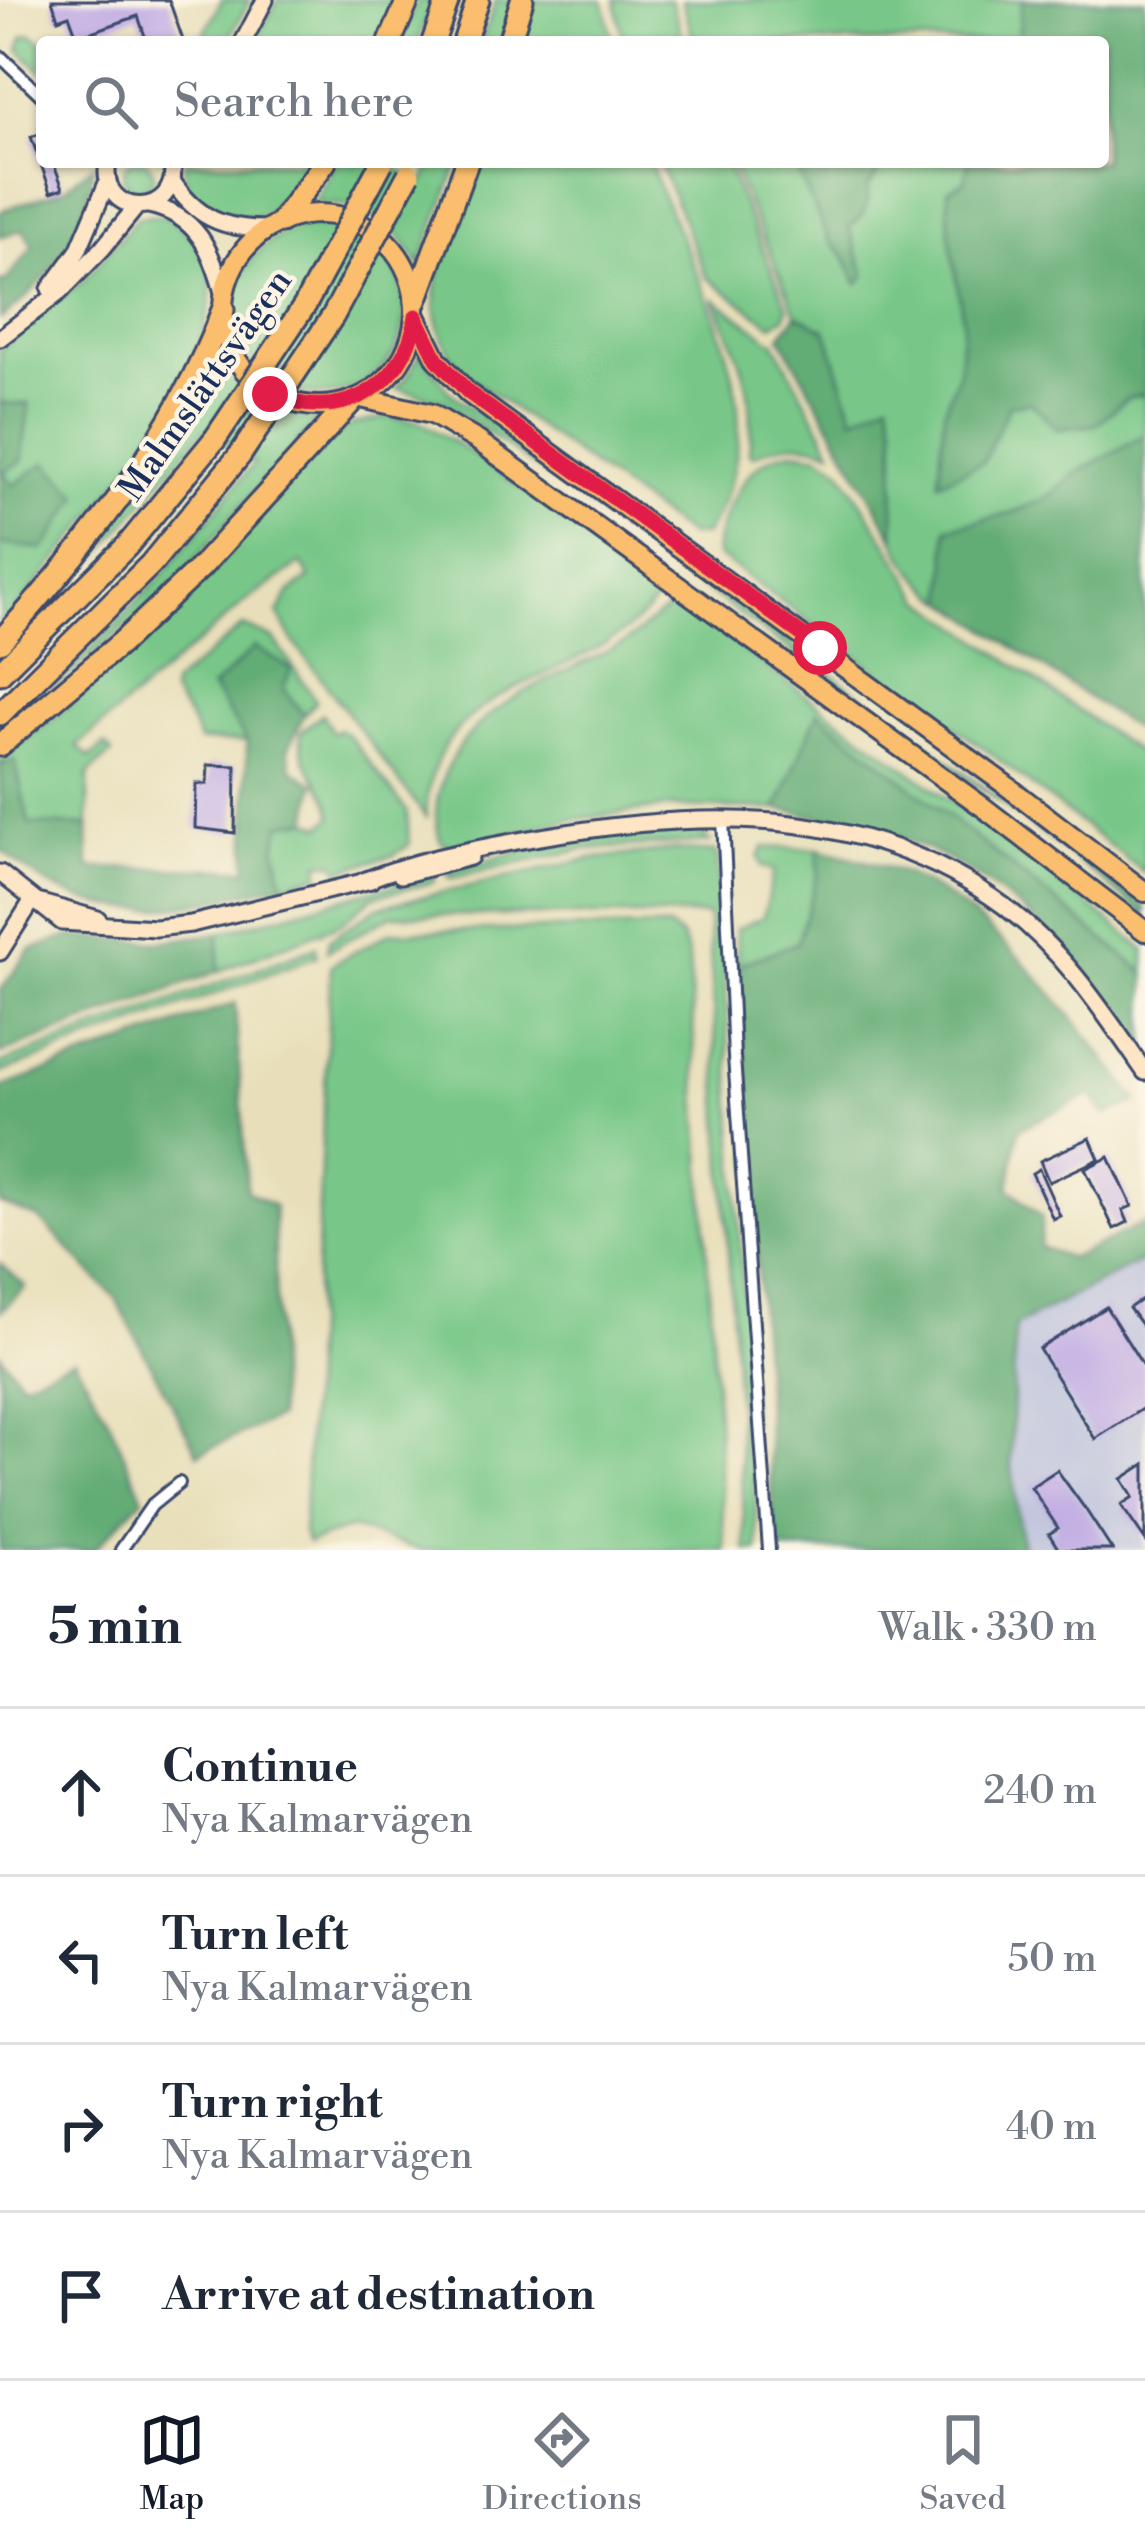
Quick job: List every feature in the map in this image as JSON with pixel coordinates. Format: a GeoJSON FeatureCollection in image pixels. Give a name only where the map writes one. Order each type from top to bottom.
{"type":"FeatureCollection","features":[{"type":"Feature","properties":{"kind":"highway"},"geometry":{"type":"LineString","coordinates":[[393,36],[408,0]]}},
{"type":"Feature","properties":{"kind":"highway"},"geometry":{"type":"LineString","coordinates":[[435,36],[448,0]]}},
{"type":"Feature","properties":{"kind":"highway"},"geometry":{"type":"LineString","coordinates":[[466,36],[478,0]]}},
{"type":"Feature","properties":{"kind":"highway"},"geometry":{"type":"LineString","coordinates":[[511,36],[522,0]]}},
{"type":"Feature","properties":{"kind":"highway"},"geometry":{"type":"LineString","coordinates":[[274,225],[320,168]]}},
{"type":"Feature","properties":{"kind":"highway","name":"Malmslättsvägen"},"geometry":{"type":"LineString","coordinates":[[0,673],[127,546],[215,439],[305,305],[379,168]]}},
{"type":"Feature","properties":{"kind":"highway","name":"Malmslättsvägen"},"geometry":{"type":"LineString","coordinates":[[0,714],[152,564],[240,455],[333,316],[411,168]]}},
{"type":"Feature","properties":{"kind":"highway"},"geometry":{"type":"LineString","coordinates":[[416,309],[465,168]]}},
{"type":"Feature","properties":{"kind":"highway"},"geometry":{"type":"LineString","coordinates":[[0,642],[93,534],[147,459],[188,393],[223,303]]}},
{"type":"Feature","properties":{"kind":"highway"},"geometry":{"type":"LineString","coordinates":[[0,745],[185,582],[356,400]]}},
{"type":"Feature","properties":{"kind":"main road"},"geometry":{"type":"LineString","coordinates":[[1145,892],[948,742],[469,393],[437,359],[401,259],[369,227],[326,214],[274,225],[238,258],[223,303],[228,343],[270,394],[318,407],[356,400],[432,414],[478,441],[965,793],[1145,931]]}},
{"type":"Feature","properties":{"kind":"main road"},"geometry":{"type":"LineString","coordinates":[[356,400],[382,384],[400,364],[411,342],[416,309]]}},
{"type":"Feature","properties":{"kind":"street"},"geometry":{"type":"LineString","coordinates":[[246,36],[266,0]]}},
{"type":"Feature","properties":{"kind":"street"},"geometry":{"type":"LineString","coordinates":[[0,56],[36,88]]}},
{"type":"Feature","properties":{"kind":"street"},"geometry":{"type":"LineString","coordinates":[[106,169],[118,198],[179,215],[199,232],[212,255],[223,303]]}},
{"type":"Feature","properties":{"kind":"street"},"geometry":{"type":"LineString","coordinates":[[25,318],[79,250],[106,169]]}},
{"type":"Feature","properties":{"kind":"street"},"geometry":{"type":"LineString","coordinates":[[174,169],[207,219],[229,227],[274,225]]}},
{"type":"Feature","properties":{"kind":"street"},"geometry":{"type":"LineString","coordinates":[[0,338],[60,292],[142,206],[164,196],[174,169]]}},
{"type":"Feature","properties":{"kind":"street"},"geometry":{"type":"LineString","coordinates":[[723,818],[734,1058],[769,1550]]}},
{"type":"Feature","properties":{"kind":"street"},"geometry":{"type":"LineString","coordinates":[[0,873],[62,922],[191,924],[438,867],[513,842],[634,821],[723,818],[809,826],[866,838],[923,858],[979,889],[1027,925],[1065,962],[1145,1072]]}},
{"type":"Feature","properties":{"kind":"street"},"geometry":{"type":"LineString","coordinates":[[0,952],[32,901]]}},
{"type":"Feature","properties":{"kind":"street"},"geometry":{"type":"LineString","coordinates":[[121,1550],[152,1505],[179,1483]]}},
{"type":"Feature","properties":{"kind":"shaded area"},"geometry":{"type":"Polygon","coordinates":[[[1145,1259],[1145,1550],[1022,1550],[1011,1460],[1015,1326],[1145,1259]]]}},
{"type":"Feature","properties":{"kind":"green space"},"geometry":{"type":"Polygon","coordinates":[[[222,0],[250,0],[230,36],[203,36],[222,0]]]}},
{"type":"Feature","properties":{"kind":"green space"},"geometry":{"type":"Polygon","coordinates":[[[278,0],[397,0],[381,36],[257,36],[278,0]]]}},
{"type":"Feature","properties":{"kind":"green space"},"geometry":{"type":"Polygon","coordinates":[[[417,0],[433,0],[420,36],[402,36],[417,0]]]}},
{"type":"Feature","properties":{"kind":"green space"},"geometry":{"type":"Polygon","coordinates":[[[496,0],[515,0],[505,36],[483,36],[496,0]]]}},
{"type":"Feature","properties":{"kind":"green space"},"geometry":{"type":"Polygon","coordinates":[[[536,0],[603,0],[612,36],[525,36],[536,0]]]}},
{"type":"Feature","properties":{"kind":"green space"},"geometry":{"type":"Polygon","coordinates":[[[615,0],[671,0],[682,36],[623,36],[615,0]]]}},
{"type":"Feature","properties":{"kind":"green space"},"geometry":{"type":"Polygon","coordinates":[[[682,0],[1145,0],[1145,435],[1077,473],[1045,499],[1009,514],[947,528],[946,601],[914,571],[896,542],[888,401],[854,418],[826,330],[797,315],[733,168],[1109,168],[1109,36],[692,36],[682,0]]]}},
{"type":"Feature","properties":{"kind":"green space"},"geometry":{"type":"Polygon","coordinates":[[[1022,0],[1145,0],[1145,394],[1127,398],[1096,425],[1057,429],[1031,402],[1009,405],[983,462],[939,482],[944,411],[959,371],[963,320],[949,233],[948,190],[965,181],[967,168],[1109,168],[1109,36],[1019,36],[1022,0]]]}},
{"type":"Feature","properties":{"kind":"green space"},"geometry":{"type":"Polygon","coordinates":[[[23,36],[36,38],[36,66],[19,49],[23,36]]]}},
{"type":"Feature","properties":{"kind":"green space"},"geometry":{"type":"Polygon","coordinates":[[[93,168],[83,210],[63,252],[0,319],[0,281],[5,282],[33,247],[23,229],[0,237],[0,211],[64,189],[93,168]]]}},
{"type":"Feature","properties":{"kind":"green space"},"geometry":{"type":"Polygon","coordinates":[[[125,168],[152,169],[152,181],[144,189],[132,189],[124,181],[125,168]]]}},
{"type":"Feature","properties":{"kind":"green space"},"geometry":{"type":"Polygon","coordinates":[[[185,168],[308,168],[277,206],[246,220],[206,210],[189,190],[185,168]]]}},
{"type":"Feature","properties":{"kind":"green space"},"geometry":{"type":"Polygon","coordinates":[[[333,168],[395,168],[423,183],[430,168],[457,168],[419,265],[377,216],[314,203],[333,168]]]}},
{"type":"Feature","properties":{"kind":"green space"},"geometry":{"type":"Polygon","coordinates":[[[478,168],[652,168],[708,300],[736,393],[738,440],[729,487],[705,534],[690,536],[465,374],[437,322],[435,296],[447,243],[478,168]]]}},
{"type":"Feature","properties":{"kind":"green space"},"geometry":{"type":"Polygon","coordinates":[[[661,168],[728,168],[788,308],[785,317],[772,325],[706,277],[661,168]]]}},
{"type":"Feature","properties":{"kind":"green space"},"geometry":{"type":"Polygon","coordinates":[[[796,168],[820,168],[825,176],[830,168],[879,168],[867,188],[859,220],[849,227],[865,276],[858,284],[844,256],[830,242],[796,168]]]}},
{"type":"Feature","properties":{"kind":"green space"},"geometry":{"type":"Polygon","coordinates":[[[165,215],[195,240],[208,261],[210,300],[197,348],[138,453],[0,627],[0,544],[44,548],[3,472],[29,405],[0,403],[0,349],[84,280],[138,217],[165,215]]]}},
{"type":"Feature","properties":{"kind":"green space"},"geometry":{"type":"Polygon","coordinates":[[[320,225],[352,232],[380,250],[398,278],[405,310],[398,342],[380,370],[352,388],[320,395],[288,388],[260,370],[242,342],[235,310],[242,278],[260,250],[288,232],[320,225]]]}},
{"type":"Feature","properties":{"kind":"green space"},"geometry":{"type":"Polygon","coordinates":[[[713,298],[775,343],[832,450],[792,444],[753,456],[749,453],[748,392],[738,354],[713,298]]]}},
{"type":"Feature","properties":{"kind":"green space"},"geometry":{"type":"Polygon","coordinates":[[[797,315],[826,330],[854,418],[889,400],[895,426],[894,538],[780,336],[797,315]]]}},
{"type":"Feature","properties":{"kind":"green space"},"geometry":{"type":"Polygon","coordinates":[[[217,347],[258,398],[285,413],[318,419],[168,590],[37,703],[160,578],[254,463],[204,430],[97,557],[91,554],[192,405],[217,347]]]}},
{"type":"Feature","properties":{"kind":"green space"},"geometry":{"type":"Polygon","coordinates":[[[421,352],[449,392],[675,558],[671,564],[443,401],[396,388],[421,352]]]}},
{"type":"Feature","properties":{"kind":"green space"},"geometry":{"type":"Polygon","coordinates":[[[0,403],[29,404],[22,461],[3,472],[13,486],[46,462],[79,496],[44,549],[0,544],[0,403]]]}},
{"type":"Feature","properties":{"kind":"green space"},"geometry":{"type":"Polygon","coordinates":[[[387,417],[419,421],[473,454],[655,585],[656,601],[626,630],[481,708],[453,734],[434,770],[426,817],[293,641],[278,613],[290,592],[310,578],[301,563],[245,602],[77,746],[90,758],[105,745],[112,753],[88,774],[88,826],[29,825],[15,761],[0,765],[0,761],[183,604],[328,441],[351,425],[387,417]]]}},
{"type":"Feature","properties":{"kind":"green space"},"geometry":{"type":"Polygon","coordinates":[[[1145,435],[1145,736],[946,601],[947,528],[1009,514],[1045,499],[1077,473],[1145,435]]]}},
{"type":"Feature","properties":{"kind":"green space"},"geometry":{"type":"Polygon","coordinates":[[[793,451],[819,455],[840,468],[922,599],[1145,758],[1145,873],[981,746],[717,555],[723,521],[742,484],[765,461],[793,451]]]}},
{"type":"Feature","properties":{"kind":"green space"},"geometry":{"type":"Polygon","coordinates":[[[702,577],[1145,907],[1145,915],[1054,842],[697,583],[702,577]]]}},
{"type":"Feature","properties":{"kind":"green space"},"geometry":{"type":"Polygon","coordinates":[[[682,605],[1039,865],[1145,950],[1145,973],[818,713],[777,809],[669,807],[569,820],[453,847],[442,843],[436,817],[440,789],[451,760],[468,736],[513,699],[622,644],[666,611],[682,605]]]}},
{"type":"Feature","properties":{"kind":"green space"},"geometry":{"type":"Polygon","coordinates":[[[243,626],[274,639],[316,701],[304,715],[283,689],[212,688],[247,741],[199,741],[171,692],[173,684],[243,626]]]}},
{"type":"Feature","properties":{"kind":"green space"},"geometry":{"type":"Polygon","coordinates":[[[255,647],[291,669],[283,689],[304,715],[288,749],[292,769],[315,784],[308,820],[281,824],[276,847],[283,884],[169,907],[102,905],[69,895],[0,849],[0,765],[15,760],[29,824],[88,826],[89,868],[247,869],[247,741],[212,688],[255,647]]]}},
{"type":"Feature","properties":{"kind":"green space"},"geometry":{"type":"Polygon","coordinates":[[[818,712],[1145,973],[1145,1057],[1064,951],[969,871],[886,832],[777,809],[818,712]]]}},
{"type":"Feature","properties":{"kind":"green space"},"geometry":{"type":"Polygon","coordinates":[[[322,714],[333,733],[339,729],[349,736],[407,811],[409,845],[392,856],[339,870],[334,862],[320,863],[319,875],[283,884],[276,847],[281,824],[308,820],[322,826],[332,817],[301,746],[301,732],[322,714]]]}},
{"type":"Feature","properties":{"kind":"green space"},"geometry":{"type":"Polygon","coordinates":[[[660,829],[697,830],[710,842],[585,849],[451,878],[446,872],[528,849],[660,829]]]}},
{"type":"Feature","properties":{"kind":"green space"},"geometry":{"type":"Polygon","coordinates":[[[764,847],[818,849],[818,875],[797,944],[738,965],[736,929],[763,917],[774,870],[762,867],[759,857],[764,847]]]}},
{"type":"Feature","properties":{"kind":"green space"},"geometry":{"type":"Polygon","coordinates":[[[818,849],[908,875],[974,917],[1035,975],[1138,1102],[1105,1115],[1091,1095],[1019,1129],[1009,1188],[1042,1217],[1040,1247],[1071,1258],[1145,1223],[1145,1259],[1015,1326],[1011,1460],[1022,1550],[775,1550],[738,965],[797,943],[818,875],[818,849]]]}},
{"type":"Feature","properties":{"kind":"green space"},"geometry":{"type":"Polygon","coordinates":[[[674,850],[717,852],[758,1550],[746,1550],[708,915],[392,915],[327,951],[329,940],[378,907],[589,859],[674,850]]]}},
{"type":"Feature","properties":{"kind":"green space"},"geometry":{"type":"Polygon","coordinates":[[[435,873],[434,882],[373,897],[340,924],[219,971],[219,933],[435,873]]]}},
{"type":"Feature","properties":{"kind":"green space"},"geometry":{"type":"Polygon","coordinates":[[[668,927],[682,938],[689,959],[725,1550],[420,1550],[351,1528],[308,1543],[303,1534],[331,965],[391,932],[668,927]]]}},
{"type":"Feature","properties":{"kind":"green space"},"geometry":{"type":"Polygon","coordinates":[[[219,933],[219,971],[0,1054],[0,991],[30,950],[70,936],[158,942],[219,933]]]}},
{"type":"Feature","properties":{"kind":"green space"},"geometry":{"type":"Polygon","coordinates":[[[316,947],[317,956],[0,1073],[0,1064],[316,947]]]}},
{"type":"Feature","properties":{"kind":"green space"},"geometry":{"type":"Polygon","coordinates":[[[235,1003],[247,1191],[274,1206],[278,1417],[198,1454],[116,1299],[40,1219],[0,1204],[0,1088],[235,1003]]]}},
{"type":"Feature","properties":{"kind":"green space"},"geometry":{"type":"Polygon","coordinates":[[[0,1263],[26,1287],[0,1312],[0,1263]]]}},
{"type":"Feature","properties":{"kind":"green space"},"geometry":{"type":"Polygon","coordinates":[[[0,1354],[22,1382],[74,1359],[108,1418],[143,1498],[94,1550],[0,1550],[0,1354]]]}},
{"type":"Feature","properties":{"kind":"building"},"geometry":{"type":"Polygon","coordinates":[[[52,0],[169,0],[182,36],[145,36],[138,16],[77,36],[69,15],[58,19],[52,0]]]}},
{"type":"Feature","properties":{"kind":"building"},"geometry":{"type":"Polygon","coordinates":[[[42,168],[55,168],[63,188],[51,192],[42,168]]]}},
{"type":"Feature","properties":{"kind":"building"},"geometry":{"type":"Polygon","coordinates":[[[208,765],[236,766],[235,833],[195,828],[196,784],[207,784],[208,765]]]}},
{"type":"Feature","properties":{"kind":"building"},"geometry":{"type":"Polygon","coordinates":[[[1090,1138],[1099,1159],[1049,1182],[1040,1161],[1090,1138]]]}},
{"type":"Feature","properties":{"kind":"building"},"geometry":{"type":"Polygon","coordinates":[[[1109,1157],[1132,1206],[1123,1210],[1128,1222],[1114,1229],[1085,1169],[1109,1157]]]}},
{"type":"Feature","properties":{"kind":"building"},"geometry":{"type":"Polygon","coordinates":[[[1039,1169],[1060,1216],[1053,1219],[1032,1173],[1039,1169]]]}},
{"type":"Feature","properties":{"kind":"building"},"geometry":{"type":"Polygon","coordinates":[[[1145,1297],[1145,1330],[1129,1308],[1145,1297]]]}},
{"type":"Feature","properties":{"kind":"building"},"geometry":{"type":"Polygon","coordinates":[[[1106,1307],[1145,1369],[1145,1407],[1095,1439],[1039,1349],[1106,1307]]]}},
{"type":"Feature","properties":{"kind":"building"},"geometry":{"type":"Polygon","coordinates":[[[1145,1464],[1145,1540],[1121,1505],[1133,1497],[1122,1479],[1145,1464]]]}},
{"type":"Feature","properties":{"kind":"building"},"geometry":{"type":"Polygon","coordinates":[[[1057,1470],[1112,1550],[1059,1550],[1049,1534],[1058,1528],[1031,1487],[1057,1470]]]}},
{"type":"Feature","properties":{"kind":"route"},"geometry":{"type":"LineString","coordinates":[[270,394],[318,407],[361,398],[400,364],[416,316],[437,359],[469,393],[820,648]]}}]}
